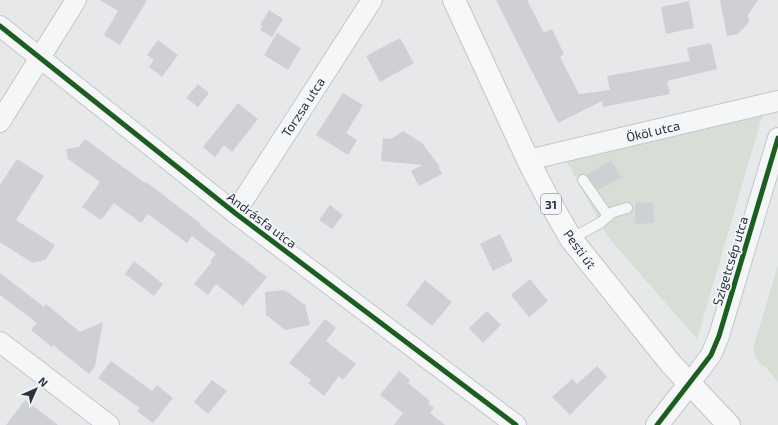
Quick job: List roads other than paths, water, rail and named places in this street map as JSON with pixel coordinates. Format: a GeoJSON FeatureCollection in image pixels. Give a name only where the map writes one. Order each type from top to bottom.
{"type":"FeatureCollection","features":[{"type":"Feature","properties":{"kind":"main road","name":"Pesti út"},"geometry":{"type":"LineString","coordinates":[[454,0],[528,160],[571,239],[671,364],[729,425]]}},
{"type":"Feature","properties":{"kind":"street"},"geometry":{"type":"LineString","coordinates":[[0,122],[76,0]]}},
{"type":"Feature","properties":{"kind":"street","name":"Torzsa utca"},"geometry":{"type":"LineString","coordinates":[[235,213],[372,0]]}},
{"type":"Feature","properties":{"kind":"street","name":"Andrásfa utca"},"geometry":{"type":"LineString","coordinates":[[0,26],[235,213],[516,425]]}},
{"type":"Feature","properties":{"kind":"street","name":"Ököl utca"},"geometry":{"type":"LineString","coordinates":[[528,160],[778,101]]}},
{"type":"Feature","properties":{"kind":"street","name":"Szigetcsép utca"},"geometry":{"type":"LineString","coordinates":[[690,383],[711,355],[719,336],[778,138]]}},
{"type":"Feature","properties":{"kind":"street"},"geometry":{"type":"LineString","coordinates":[[0,342],[109,425]]}},
{"type":"Feature","properties":{"kind":"street"},"geometry":{"type":"LineString","coordinates":[[657,425],[690,383]]}},
{"type":"Feature","properties":{"kind":"lane"},"geometry":{"type":"LineString","coordinates":[[583,180],[608,216]]}},
{"type":"Feature","properties":{"kind":"lane"},"geometry":{"type":"LineString","coordinates":[[571,239],[600,223],[612,212],[627,208]]}}]}
